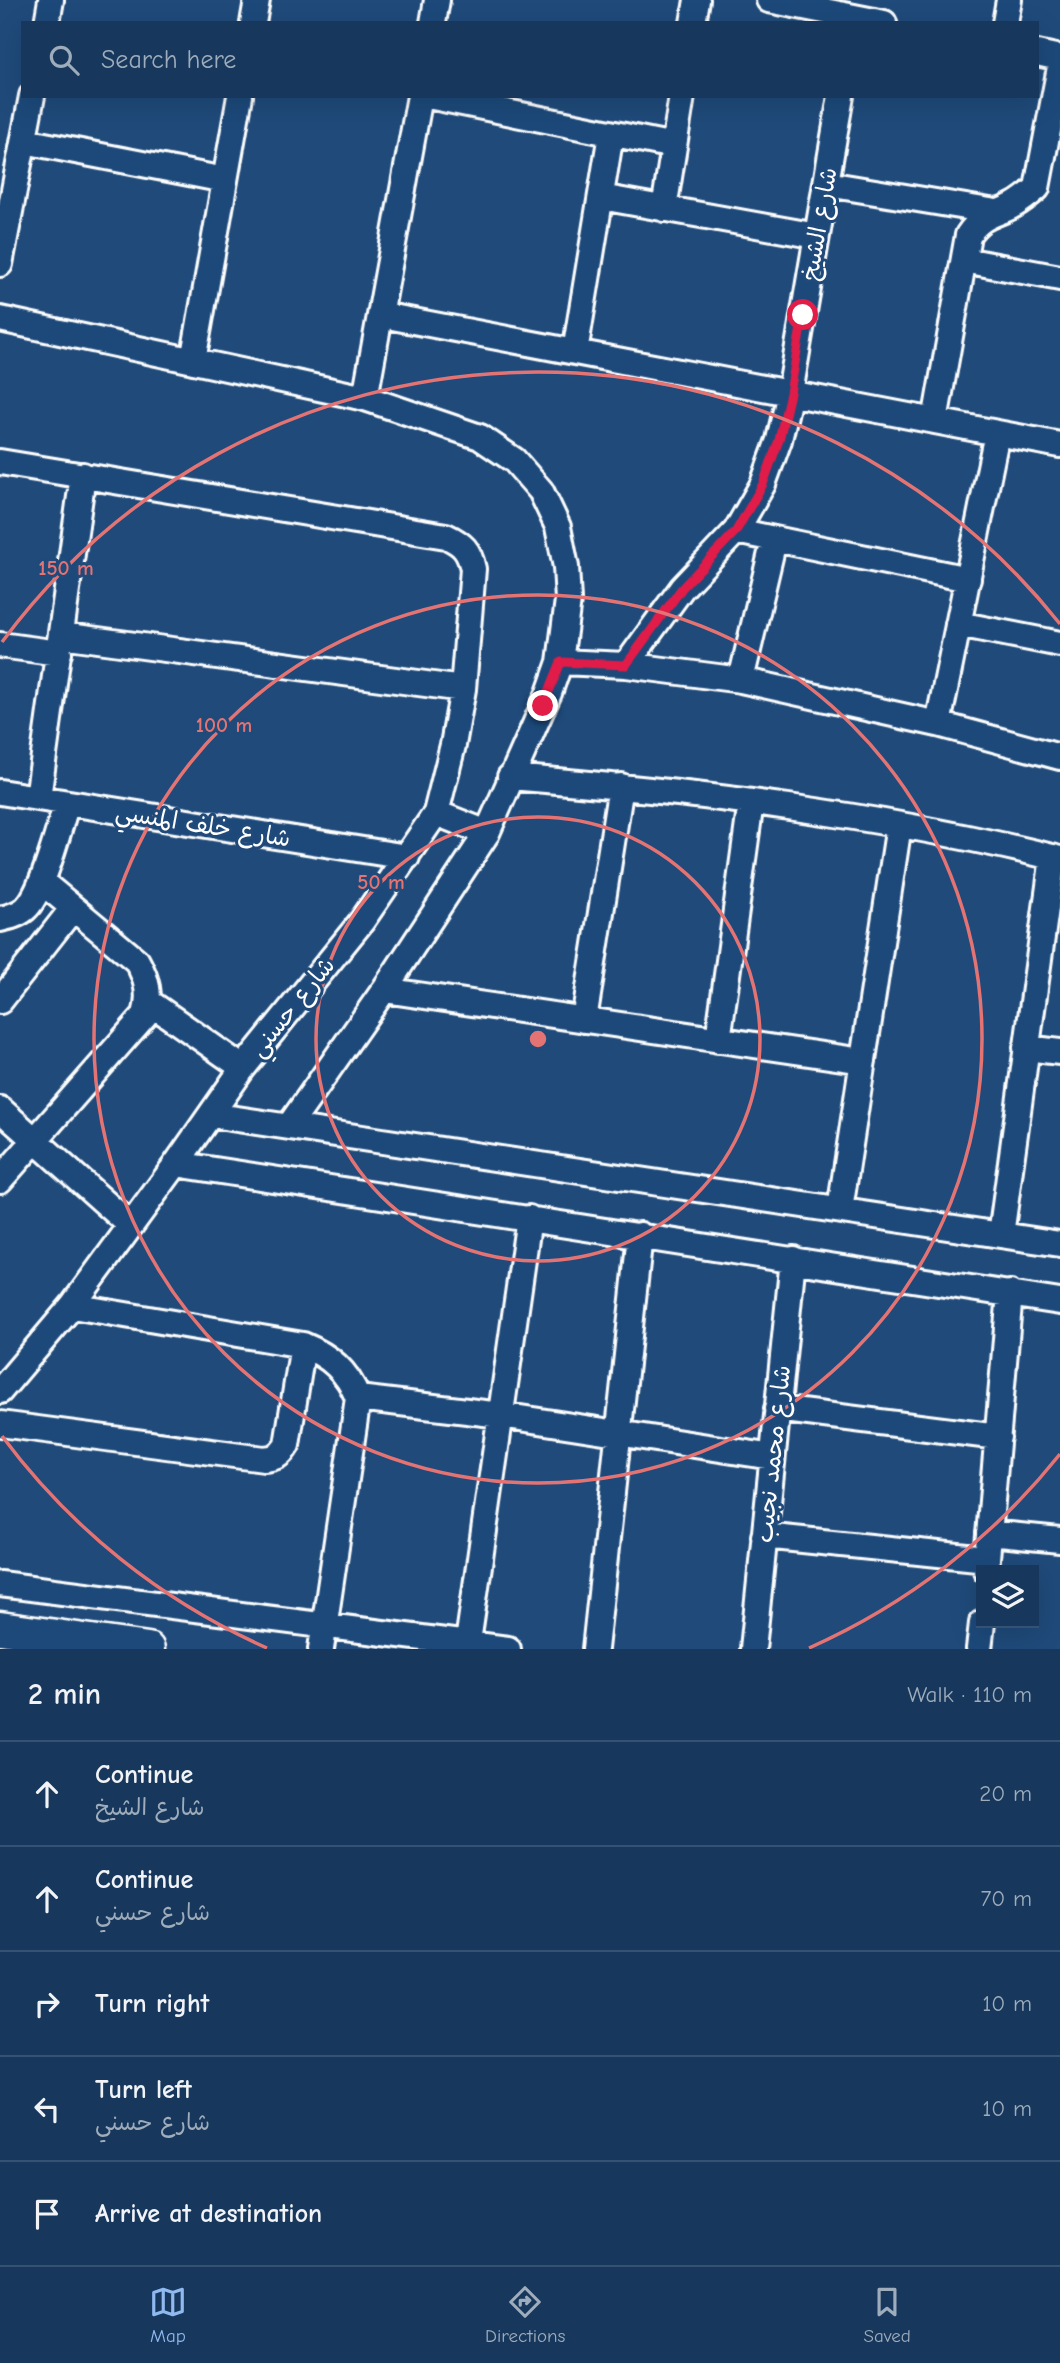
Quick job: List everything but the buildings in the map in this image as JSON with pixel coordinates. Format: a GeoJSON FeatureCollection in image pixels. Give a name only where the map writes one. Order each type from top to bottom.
{"type":"FeatureCollection","features":[{"type":"Feature","properties":{"kind":"street"},"geometry":{"type":"LineString","coordinates":[[47,21],[51,0]]}},
{"type":"Feature","properties":{"kind":"street"},"geometry":{"type":"LineString","coordinates":[[253,21],[257,0]]}},
{"type":"Feature","properties":{"kind":"street"},"geometry":{"type":"LineString","coordinates":[[433,21],[437,0]]}},
{"type":"Feature","properties":{"kind":"street"},"geometry":{"type":"LineString","coordinates":[[693,21],[697,0]]}},
{"type":"Feature","properties":{"kind":"street"},"geometry":{"type":"LineString","coordinates":[[769,0],[855,13],[878,21]]}},
{"type":"Feature","properties":{"kind":"street"},"geometry":{"type":"LineString","coordinates":[[1005,21],[1009,0]]}},
{"type":"Feature","properties":{"kind":"street"},"geometry":{"type":"LineString","coordinates":[[1039,53],[1060,58]]}},
{"type":"Feature","properties":{"kind":"street"},"geometry":{"type":"LineString","coordinates":[[935,421],[968,236],[974,225],[984,217],[1011,207],[1037,188],[1060,67]]}},
{"type":"Feature","properties":{"kind":"street"},"geometry":{"type":"LineString","coordinates":[[0,264],[32,98]]}},
{"type":"Feature","properties":{"kind":"street"},"geometry":{"type":"LineString","coordinates":[[193,361],[240,98]]}},
{"type":"Feature","properties":{"kind":"street"},"geometry":{"type":"LineString","coordinates":[[365,398],[420,98]]}},
{"type":"Feature","properties":{"kind":"street"},"geometry":{"type":"LineString","coordinates":[[438,98],[674,146]]}},
{"type":"Feature","properties":{"kind":"street"},"geometry":{"type":"LineString","coordinates":[[664,209],[682,98]]}},
{"type":"Feature","properties":{"kind":"street","name":"شارع الشيخ"},"geometry":{"type":"LineString","coordinates":[[790,393],[841,98]]}},
{"type":"Feature","properties":{"kind":"street"},"geometry":{"type":"LineString","coordinates":[[575,352],[611,134]]}},
{"type":"Feature","properties":{"kind":"street"},"geometry":{"type":"LineString","coordinates":[[24,141],[225,180]]}},
{"type":"Feature","properties":{"kind":"street"},"geometry":{"type":"LineString","coordinates":[[827,184],[996,212]]}},
{"type":"Feature","properties":{"kind":"street"},"geometry":{"type":"LineString","coordinates":[[601,197],[817,236]]}},
{"type":"Feature","properties":{"kind":"street"},"geometry":{"type":"LineString","coordinates":[[964,260],[1060,278]]}},
{"type":"Feature","properties":{"kind":"street"},"geometry":{"type":"LineString","coordinates":[[382,315],[1060,445]]}},
{"type":"Feature","properties":{"kind":"street"},"geometry":{"type":"LineString","coordinates":[[0,319],[365,398],[480,436],[514,460],[541,491],[558,527],[566,567],[568,600],[561,662],[487,833],[384,990],[289,1126]]}},
{"type":"Feature","properties":{"kind":"street"},"geometry":{"type":"LineString","coordinates":[[626,665],[682,588],[736,531],[763,484],[779,440],[790,393]]}},
{"type":"Feature","properties":{"kind":"street"},"geometry":{"type":"LineString","coordinates":[[938,724],[997,433]]}},
{"type":"Feature","properties":{"kind":"street"},"geometry":{"type":"LineString","coordinates":[[0,462],[83,475],[38,798]]}},
{"type":"Feature","properties":{"kind":"street","name":"شارع حسني"},"geometry":{"type":"LineString","coordinates":[[0,1391],[72,1306],[243,1068],[362,921],[407,857],[436,813],[453,746],[463,689],[473,569],[470,555],[462,544],[446,536],[83,475]]}},
{"type":"Feature","properties":{"kind":"street"},"geometry":{"type":"LineString","coordinates":[[736,531],[968,579]]}},
{"type":"Feature","properties":{"kind":"street"},"geometry":{"type":"LineString","coordinates":[[741,680],[775,540]]}},
{"type":"Feature","properties":{"kind":"street"},"geometry":{"type":"LineString","coordinates":[[958,624],[1060,645]]}},
{"type":"Feature","properties":{"kind":"street"},"geometry":{"type":"LineString","coordinates":[[0,645],[60,644],[463,689]]}},
{"type":"Feature","properties":{"kind":"street"},"geometry":{"type":"LineString","coordinates":[[561,662],[626,665],[741,680],[938,724],[1060,757]]}},
{"type":"Feature","properties":{"kind":"street"},"geometry":{"type":"LineString","coordinates":[[510,778],[621,786],[751,802],[900,825],[1056,858],[1026,1048],[1001,1235]]}},
{"type":"Feature","properties":{"kind":"street"},"geometry":{"type":"LineString","coordinates":[[584,1020],[621,786]]}},
{"type":"Feature","properties":{"kind":"street","name":"شارع خلف المنسي"},"geometry":{"type":"LineString","coordinates":[[0,792],[407,857]]}},
{"type":"Feature","properties":{"kind":"street"},"geometry":{"type":"LineString","coordinates":[[718,1040],[751,802]]}},
{"type":"Feature","properties":{"kind":"street"},"geometry":{"type":"LineString","coordinates":[[0,919],[11,917],[27,908],[42,882],[67,803]]}},
{"type":"Feature","properties":{"kind":"street"},"geometry":{"type":"LineString","coordinates":[[436,813],[487,833]]}},
{"type":"Feature","properties":{"kind":"street"},"geometry":{"type":"LineString","coordinates":[[840,1210],[900,825]]}},
{"type":"Feature","properties":{"kind":"street"},"geometry":{"type":"LineString","coordinates":[[0,1180],[145,1015],[149,1002],[144,972],[137,961],[42,882]]}},
{"type":"Feature","properties":{"kind":"street"},"geometry":{"type":"LineString","coordinates":[[0,1001],[73,908]]}},
{"type":"Feature","properties":{"kind":"street"},"geometry":{"type":"LineString","coordinates":[[384,990],[863,1061]]}},
{"type":"Feature","properties":{"kind":"street"},"geometry":{"type":"LineString","coordinates":[[149,1002],[243,1068]]}},
{"type":"Feature","properties":{"kind":"street"},"geometry":{"type":"LineString","coordinates":[[1026,1048],[1060,1052]]}},
{"type":"Feature","properties":{"kind":"street"},"geometry":{"type":"LineString","coordinates":[[0,1109],[130,1225]]}},
{"type":"Feature","properties":{"kind":"street"},"geometry":{"type":"LineString","coordinates":[[211,1115],[1060,1244]]}},
{"type":"Feature","properties":{"kind":"street"},"geometry":{"type":"LineString","coordinates":[[176,1164],[1060,1302]]}},
{"type":"Feature","properties":{"kind":"street"},"geometry":{"type":"LineString","coordinates":[[467,1646],[529,1218]]}},
{"type":"Feature","properties":{"kind":"street"},"geometry":{"type":"LineString","coordinates":[[595,1649],[640,1235]]}},
{"type":"Feature","properties":{"kind":"street","name":"شارع محمد نجيب"},"geometry":{"type":"LineString","coordinates":[[752,1649],[793,1259]]}},
{"type":"Feature","properties":{"kind":"street"},"geometry":{"type":"LineString","coordinates":[[764,1536],[987,1565],[1010,1293]]}},
{"type":"Feature","properties":{"kind":"street"},"geometry":{"type":"LineString","coordinates":[[72,1306],[303,1345],[323,1353],[339,1366],[352,1382],[358,1398],[321,1649]]}},
{"type":"Feature","properties":{"kind":"street"},"geometry":{"type":"LineString","coordinates":[[0,1424],[264,1459],[274,1458],[282,1453],[287,1445],[303,1345]]}},
{"type":"Feature","properties":{"kind":"street"},"geometry":{"type":"LineString","coordinates":[[358,1398],[500,1415],[772,1457]]}},
{"type":"Feature","properties":{"kind":"street"},"geometry":{"type":"LineString","coordinates":[[778,1409],[998,1437]]}},
{"type":"Feature","properties":{"kind":"street"},"geometry":{"type":"LineString","coordinates":[[989,1533],[1060,1540]]}},
{"type":"Feature","properties":{"kind":"street"},"geometry":{"type":"LineString","coordinates":[[0,1584],[324,1624],[467,1646],[508,1649]]}},
{"type":"Feature","properties":{"kind":"street"},"geometry":{"type":"LineString","coordinates":[[0,1628],[148,1649]]}},
{"type":"Feature","properties":{"kind":"street"},"geometry":{"type":"LineString","coordinates":[[979,1649],[981,1628]]}},
{"type":"Feature","properties":{"kind":"route"},"geometry":{"type":"LineString","coordinates":[[543,706],[561,662],[626,665],[682,588],[736,531],[763,484],[779,440],[803,315]]}}]}
